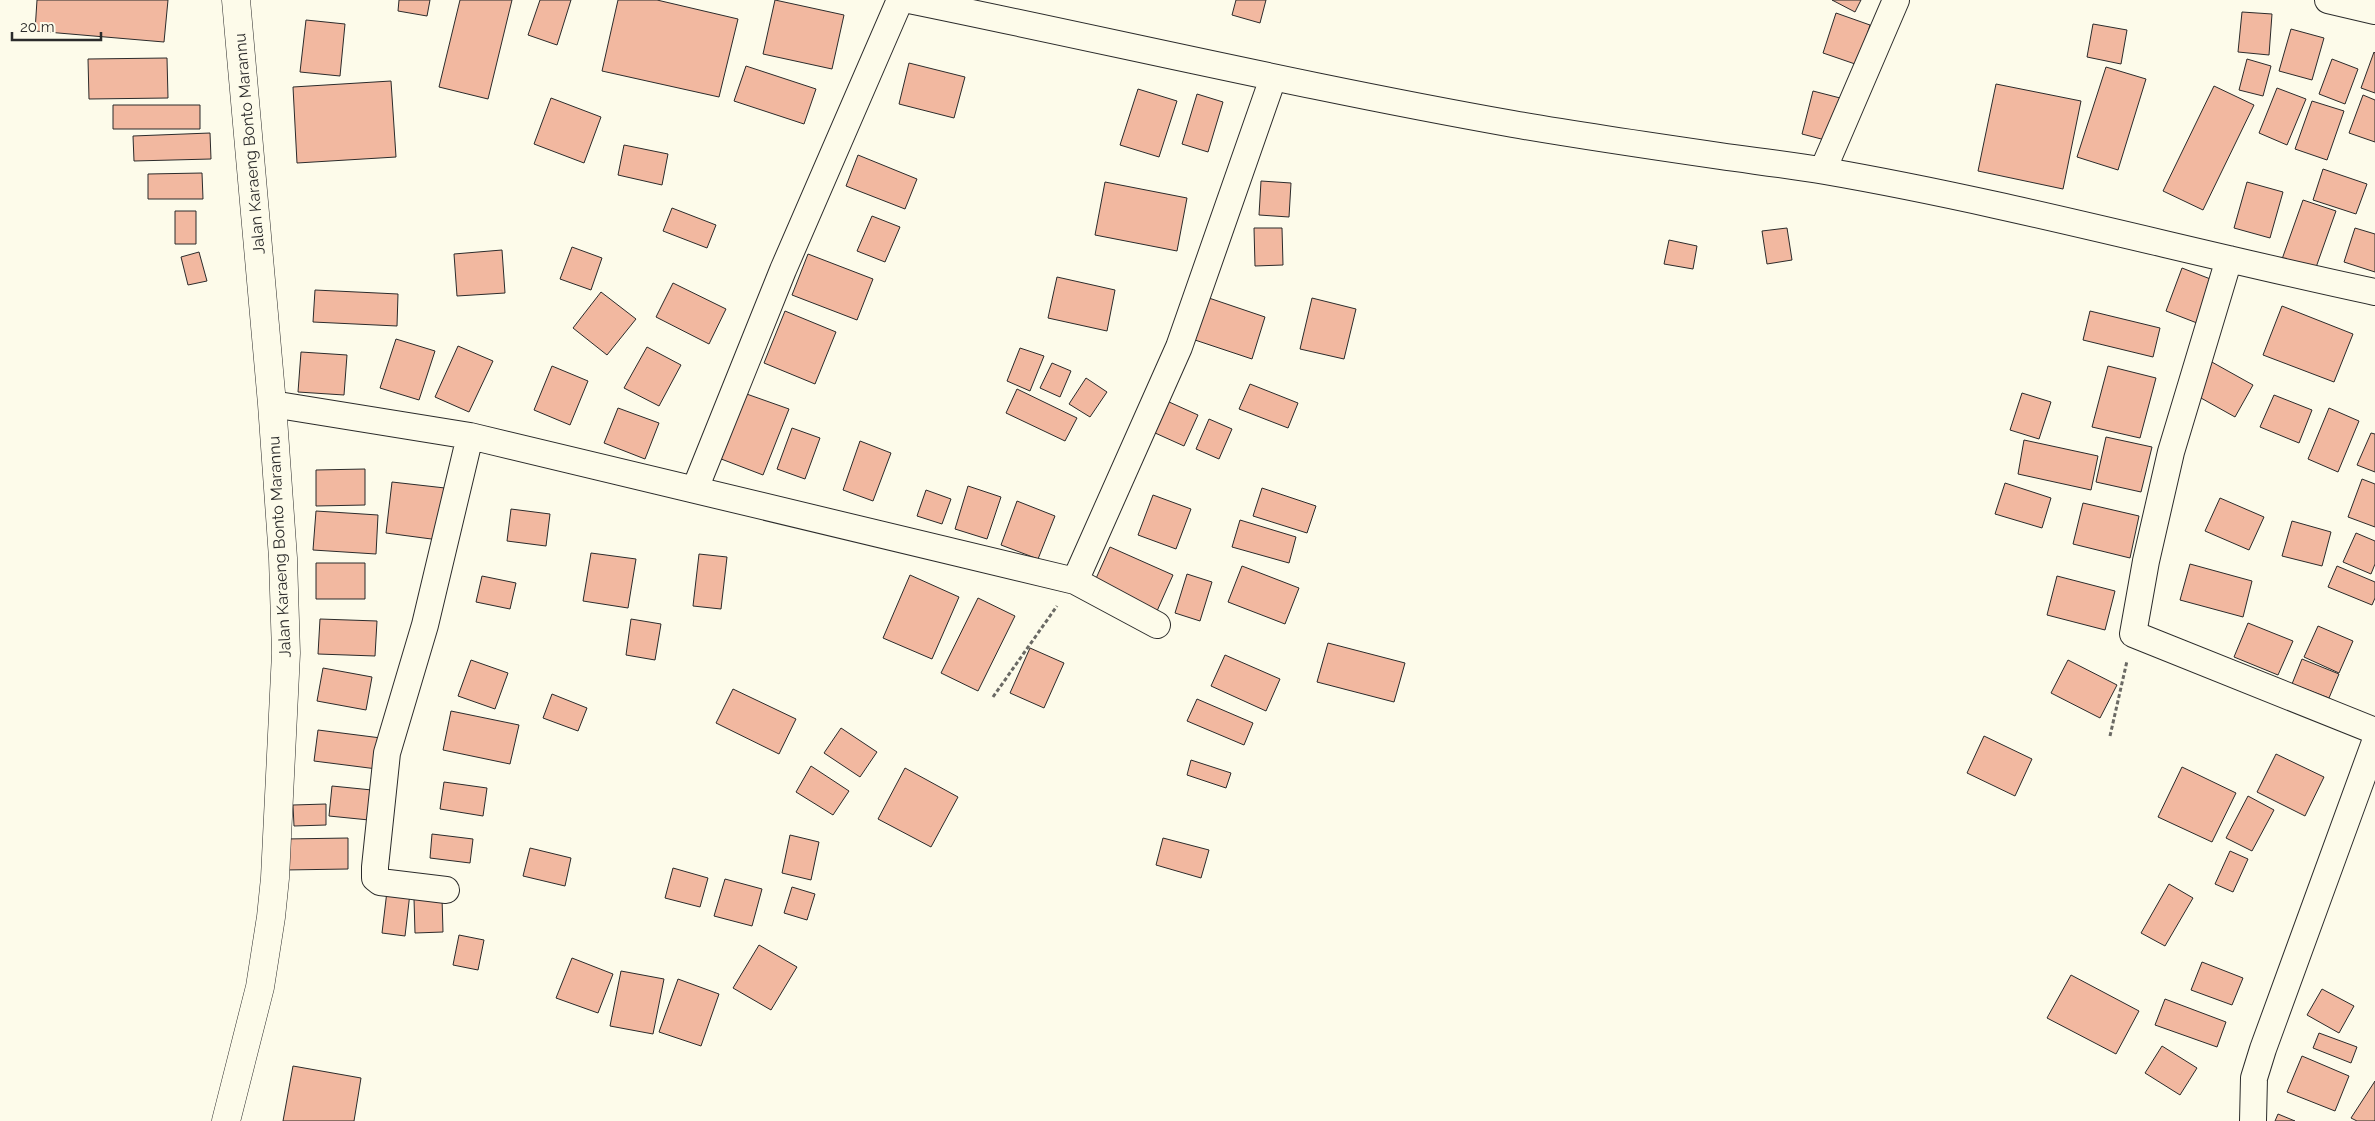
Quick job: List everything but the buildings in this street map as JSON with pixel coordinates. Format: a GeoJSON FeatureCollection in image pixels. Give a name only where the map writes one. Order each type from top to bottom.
{"type":"FeatureCollection","features":[{"type":"Feature","properties":{"kind":"main road","name":"Jalan Karaeng Bonto Marannu"},"geometry":{"type":"LineString","coordinates":[[226,1121],[260,987],[275,878],[286,653],[283,558],[272,404],[236,0]]}},
{"type":"Feature","properties":{"kind":"street"},"geometry":{"type":"LineString","coordinates":[[695,489],[783,270],[900,0]]}},
{"type":"Feature","properties":{"kind":"street"},"geometry":{"type":"LineString","coordinates":[[909,0],[1139,47],[1273,78],[1558,132],[1823,170],[2020,210],[2375,292]]}},
{"type":"Feature","properties":{"kind":"street"},"geometry":{"type":"LineString","coordinates":[[1823,170],[1896,0]]}},
{"type":"Feature","properties":{"kind":"street"},"geometry":{"type":"LineString","coordinates":[[2328,0],[2375,11]]}},
{"type":"Feature","properties":{"kind":"street"},"geometry":{"type":"LineString","coordinates":[[1075,581],[1179,347],[1273,78]]}},
{"type":"Feature","properties":{"kind":"street"},"geometry":{"type":"LineString","coordinates":[[2230,259],[2171,452],[2146,562],[2133,634],[2375,731]]}},
{"type":"Feature","properties":{"kind":"street"},"geometry":{"type":"LineString","coordinates":[[272,404],[470,436],[1075,581],[1156,625]]}},
{"type":"Feature","properties":{"kind":"street"},"geometry":{"type":"LineString","coordinates":[[446,890],[380,882],[375,878],[375,867],[387,753],[425,625],[470,436]]}},
{"type":"Feature","properties":{"kind":"street"},"geometry":{"type":"LineString","coordinates":[[2253,1121],[2254,1078],[2263,1049],[2375,742]]}},
{"type":"Feature","properties":{"kind":"path"},"geometry":{"type":"LineString","coordinates":[[993,697],[1075,581]]}},
{"type":"Feature","properties":{"kind":"path"},"geometry":{"type":"LineString","coordinates":[[2110,736],[2133,634]]}}]}
